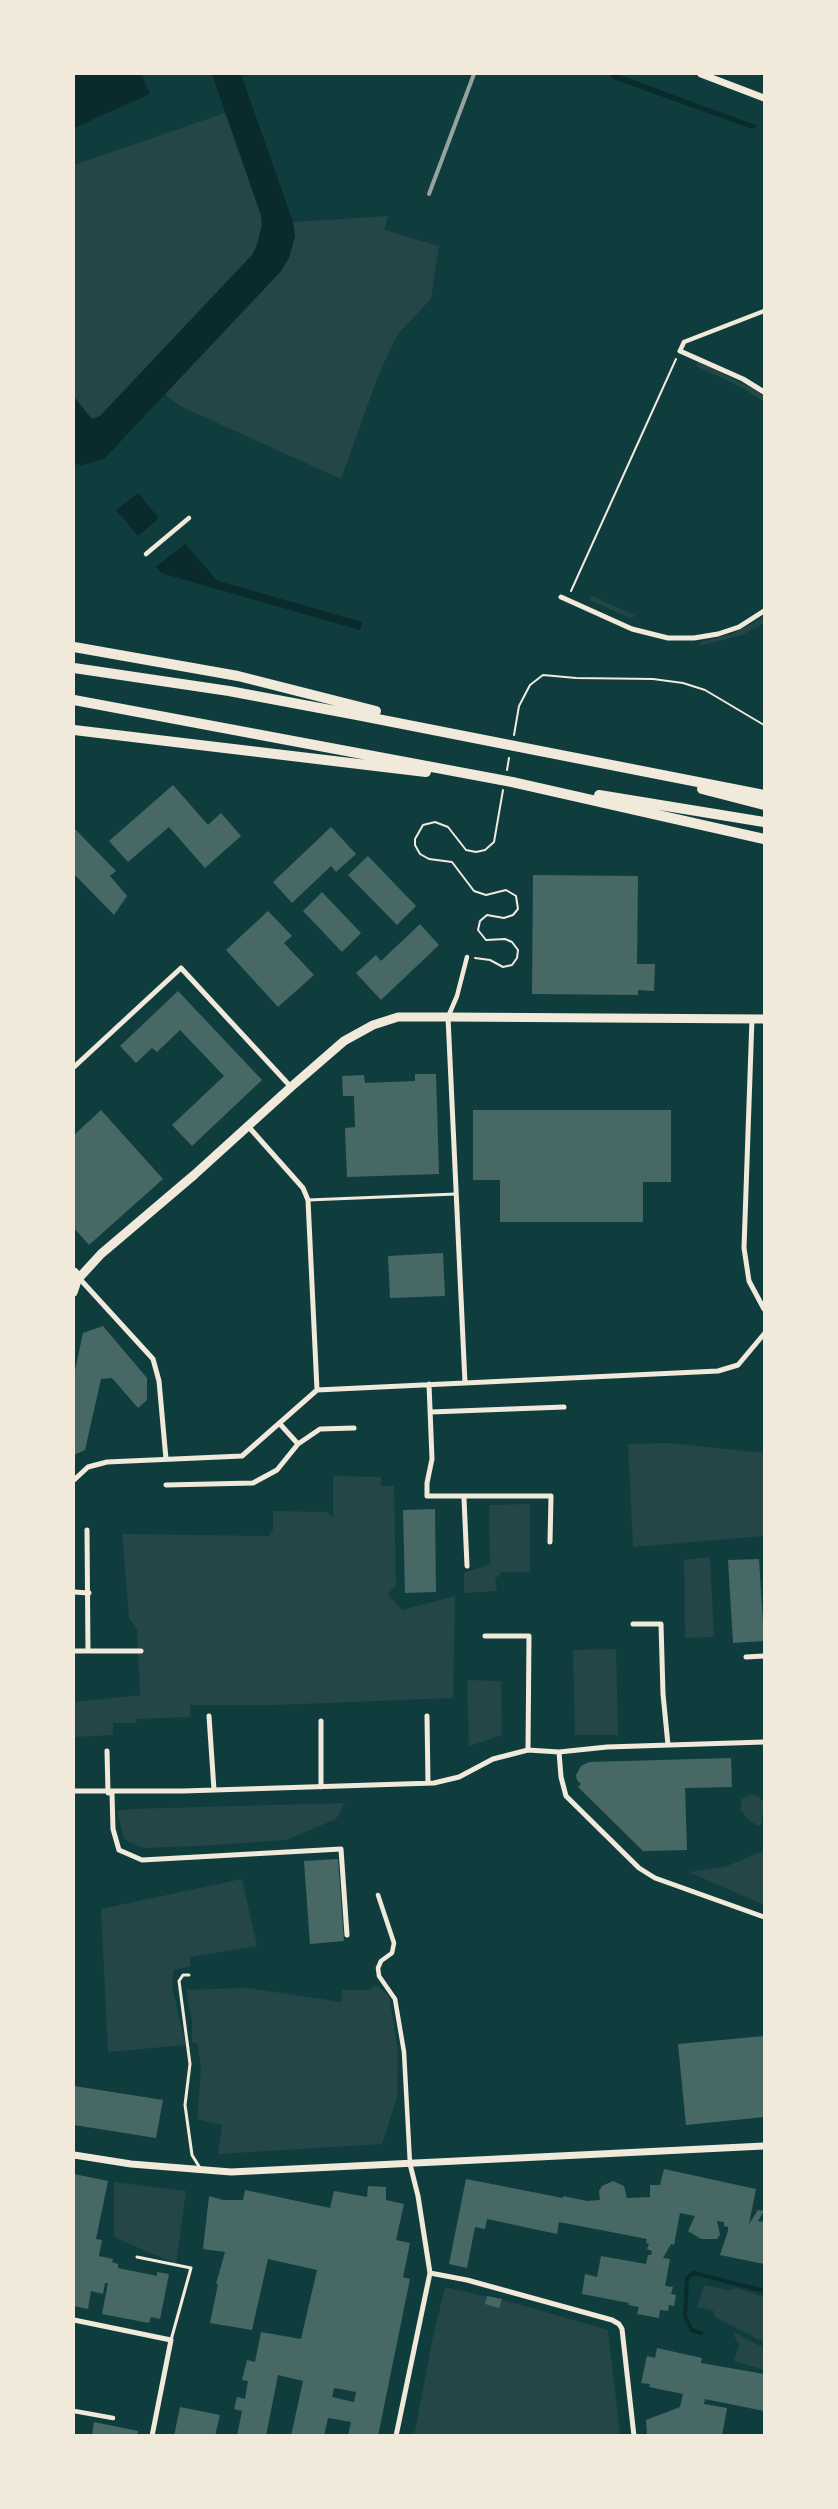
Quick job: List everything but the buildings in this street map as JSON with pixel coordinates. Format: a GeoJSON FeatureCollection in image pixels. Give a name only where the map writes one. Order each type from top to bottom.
{"type":"FeatureCollection","features":[{"type":"Feature","properties":{"kind":"highway"},"geometry":{"type":"LineString","coordinates":[[74,647],[238,676],[484,739]]}},
{"type":"Feature","properties":{"kind":"highway"},"geometry":{"type":"LineString","coordinates":[[74,668],[229,691],[765,795]]}},
{"type":"Feature","properties":{"kind":"highway"},"geometry":{"type":"LineString","coordinates":[[74,700],[508,782],[765,839]]}},
{"type":"Feature","properties":{"kind":"highway"},"geometry":{"type":"LineString","coordinates":[[74,730],[508,782],[694,808],[765,822]]}},
{"type":"Feature","properties":{"kind":"highway"},"geometry":{"type":"LineString","coordinates":[[544,751],[765,805]]}},
{"type":"Feature","properties":{"kind":"main road"},"geometry":{"type":"LineString","coordinates":[[76,1275],[194,1175],[344,1041],[373,1025],[398,1017],[765,1018]]}},
{"type":"Feature","properties":{"kind":"street"},"geometry":{"type":"LineString","coordinates":[[701,74],[765,98]]}},
{"type":"Feature","properties":{"kind":"street"},"geometry":{"type":"LineString","coordinates":[[765,311],[684,342],[680,351],[765,392]]}},
{"type":"Feature","properties":{"kind":"street"},"geometry":{"type":"LineString","coordinates":[[146,554],[189,518]]}},
{"type":"Feature","properties":{"kind":"street"},"geometry":{"type":"LineString","coordinates":[[564,598],[632,629],[668,638],[694,638],[718,634],[739,627],[765,611]]}},
{"type":"Feature","properties":{"kind":"street"},"geometry":{"type":"LineString","coordinates":[[465,1383],[448,1017],[458,996],[466,957]]}},
{"type":"Feature","properties":{"kind":"street"},"geometry":{"type":"LineString","coordinates":[[74,1067],[181,968],[291,1087]]}},
{"type":"Feature","properties":{"kind":"street"},"geometry":{"type":"LineString","coordinates":[[752,1018],[744,1248],[752,1290],[765,1309]]}},
{"type":"Feature","properties":{"kind":"street"},"geometry":{"type":"LineString","coordinates":[[248,1125],[303,1188],[308,1200],[317,1390]]}},
{"type":"Feature","properties":{"kind":"street"},"geometry":{"type":"LineString","coordinates":[[74,1293],[76,1275]]}},
{"type":"Feature","properties":{"kind":"street"},"geometry":{"type":"LineString","coordinates":[[76,1275],[153,1359],[159,1381],[166,1459]]}},
{"type":"Feature","properties":{"kind":"street"},"geometry":{"type":"LineString","coordinates":[[74,1480],[88,1467],[99,1463],[242,1456],[317,1390],[718,1371],[738,1365],[765,1334]]}},
{"type":"Feature","properties":{"kind":"street"},"geometry":{"type":"LineString","coordinates":[[429,1384],[432,1459],[427,1496],[550,1497],[550,1542]]}},
{"type":"Feature","properties":{"kind":"street"},"geometry":{"type":"LineString","coordinates":[[431,1412],[564,1407]]}},
{"type":"Feature","properties":{"kind":"street"},"geometry":{"type":"LineString","coordinates":[[280,1424],[298,1444]]}},
{"type":"Feature","properties":{"kind":"street"},"geometry":{"type":"LineString","coordinates":[[166,1485],[253,1483],[277,1470],[298,1444],[320,1429],[354,1428]]}},
{"type":"Feature","properties":{"kind":"street"},"geometry":{"type":"LineString","coordinates":[[464,1498],[467,1566]]}},
{"type":"Feature","properties":{"kind":"street"},"geometry":{"type":"LineString","coordinates":[[87,1530],[88,1651]]}},
{"type":"Feature","properties":{"kind":"street"},"geometry":{"type":"LineString","coordinates":[[74,1592],[89,1593]]}},
{"type":"Feature","properties":{"kind":"street"},"geometry":{"type":"LineString","coordinates":[[633,1624],[661,1624],[663,1695],[668,1745]]}},
{"type":"Feature","properties":{"kind":"street"},"geometry":{"type":"LineString","coordinates":[[485,1636],[529,1636],[528,1750]]}},
{"type":"Feature","properties":{"kind":"street"},"geometry":{"type":"LineString","coordinates":[[74,1651],[141,1651]]}},
{"type":"Feature","properties":{"kind":"street"},"geometry":{"type":"LineString","coordinates":[[746,1657],[765,1656]]}},
{"type":"Feature","properties":{"kind":"street"},"geometry":{"type":"LineString","coordinates":[[209,1716],[214,1790]]}},
{"type":"Feature","properties":{"kind":"street"},"geometry":{"type":"LineString","coordinates":[[426,1716],[428,1783]]}},
{"type":"Feature","properties":{"kind":"street"},"geometry":{"type":"LineString","coordinates":[[321,1721],[321,1787]]}},
{"type":"Feature","properties":{"kind":"street"},"geometry":{"type":"LineString","coordinates":[[74,1791],[110,1793],[428,1783],[459,1777],[493,1759],[528,1750],[559,1752],[607,1747],[765,1742]]}},
{"type":"Feature","properties":{"kind":"street"},"geometry":{"type":"LineString","coordinates":[[108,1751],[112,1828],[119,1851],[142,1860],[341,1849],[347,1935]]}},
{"type":"Feature","properties":{"kind":"street"},"geometry":{"type":"LineString","coordinates":[[559,1752],[561,1777],[566,1796],[639,1868],[665,1882],[765,1917]]}},
{"type":"Feature","properties":{"kind":"street"},"geometry":{"type":"LineString","coordinates":[[378,1895],[394,1943],[392,1953],[381,1961],[378,1968],[379,1976],[395,1999],[403,2044],[410,2164],[418,2196],[430,2273],[396,2436]]}},
{"type":"Feature","properties":{"kind":"street"},"geometry":{"type":"LineString","coordinates":[[74,2155],[203,2172],[765,2146]]}},
{"type":"Feature","properties":{"kind":"street"},"geometry":{"type":"LineString","coordinates":[[430,2273],[467,2280],[612,2320],[619,2324],[622,2329],[634,2436]]}},
{"type":"Feature","properties":{"kind":"street"},"geometry":{"type":"LineString","coordinates":[[74,2320],[171,2340],[152,2436]]}},
{"type":"Feature","properties":{"kind":"street"},"geometry":{"type":"LineString","coordinates":[[74,2411],[113,2418]]}},
{"type":"Feature","properties":{"kind":"lane"},"geometry":{"type":"LineString","coordinates":[[308,1200],[456,1194]]}},
{"type":"Feature","properties":{"kind":"lane"},"geometry":{"type":"LineString","coordinates":[[189,1975],[183,1975],[178,1980],[190,2064],[185,2105],[192,2156],[203,2172]]}},
{"type":"Feature","properties":{"kind":"lane"},"geometry":{"type":"LineString","coordinates":[[137,2256],[191,2268],[171,2340]]}},
{"type":"Feature","properties":{"kind":"path"},"geometry":{"type":"LineString","coordinates":[[564,598],[680,351]]}},
{"type":"Feature","properties":{"kind":"path"},"geometry":{"type":"LineString","coordinates":[[513,739],[519,706],[533,681],[543,675],[661,679],[682,682],[705,690],[765,725]]}},
{"type":"Feature","properties":{"kind":"path"},"geometry":{"type":"LineString","coordinates":[[507,771],[511,749]]}},
{"type":"Feature","properties":{"kind":"path"},"geometry":{"type":"LineString","coordinates":[[466,957],[490,960],[503,967],[514,962],[518,953],[516,945],[508,940],[486,940],[479,934],[478,925],[487,915],[504,918],[513,915],[518,909],[518,900],[509,891],[486,895],[474,891],[452,862],[429,860],[420,854],[415,845],[415,839],[423,825],[428,822],[441,823],[448,827],[461,846],[470,852],[481,851],[494,842],[508,782]]}},
{"type":"Feature","properties":{"kind":"shaded area"},"geometry":{"type":"Polygon","coordinates":[[[74,74],[141,74],[150,94],[74,128],[74,74]]]}},
{"type":"Feature","properties":{"kind":"shaded area"},"geometry":{"type":"Polygon","coordinates":[[[212,74],[241,74],[293,222],[295,236],[289,258],[281,271],[104,459],[82,465],[74,464],[74,397],[92,419],[100,416],[252,255],[257,245],[262,225],[261,215],[212,74]]]}},
{"type":"Feature","properties":{"kind":"shaded area"},"geometry":{"type":"Polygon","coordinates":[[[613,74],[758,126],[752,129],[613,79],[611,76],[613,74]]]}},
{"type":"Feature","properties":{"kind":"shaded area"},"geometry":{"type":"Polygon","coordinates":[[[225,113],[261,215],[262,225],[257,245],[252,255],[100,416],[92,419],[74,397],[74,165],[225,113]]]}},
{"type":"Feature","properties":{"kind":"shaded area"},"geometry":{"type":"Polygon","coordinates":[[[388,216],[384,230],[439,246],[431,299],[397,335],[378,376],[341,479],[180,406],[165,394],[281,271],[295,236],[293,222],[388,216]]]}},
{"type":"Feature","properties":{"kind":"shaded area"},"geometry":{"type":"Polygon","coordinates":[[[698,362],[754,389],[764,396],[764,402],[743,388],[696,366],[698,362]]]}},
{"type":"Feature","properties":{"kind":"shaded area"},"geometry":{"type":"Polygon","coordinates":[[[138,493],[159,518],[138,536],[116,510],[138,493]]]}},
{"type":"Feature","properties":{"kind":"shaded area"},"geometry":{"type":"Polygon","coordinates":[[[185,544],[218,581],[362,622],[360,630],[161,573],[156,567],[185,544]]]}},
{"type":"Feature","properties":{"kind":"shaded area"},"geometry":{"type":"Polygon","coordinates":[[[592,596],[636,616],[630,618],[590,600],[592,596]]]}},
{"type":"Feature","properties":{"kind":"shaded area"},"geometry":{"type":"Polygon","coordinates":[[[764,617],[764,623],[742,635],[698,646],[703,641],[732,634],[764,617]]]}},
{"type":"Feature","properties":{"kind":"shaded area"},"geometry":{"type":"Polygon","coordinates":[[[669,1443],[764,1453],[764,1536],[633,1547],[628,1444],[669,1443]]]}},
{"type":"Feature","properties":{"kind":"shaded area"},"geometry":{"type":"Polygon","coordinates":[[[333,1476],[381,1477],[381,1486],[394,1486],[396,1585],[388,1594],[402,1610],[455,1596],[453,1698],[275,1705],[190,1705],[190,1717],[135,1719],[137,1723],[113,1723],[113,1735],[74,1737],[74,1702],[140,1695],[137,1629],[129,1618],[122,1534],[268,1536],[273,1530],[273,1511],[326,1512],[333,1517],[333,1476]]]}},
{"type":"Feature","properties":{"kind":"shaded area"},"geometry":{"type":"Polygon","coordinates":[[[530,1504],[530,1572],[501,1572],[495,1580],[497,1591],[464,1593],[464,1573],[490,1564],[489,1505],[530,1504]]]}},
{"type":"Feature","properties":{"kind":"shaded area"},"geometry":{"type":"Polygon","coordinates":[[[710,1557],[714,1637],[685,1638],[684,1560],[710,1557]]]}},
{"type":"Feature","properties":{"kind":"shaded area"},"geometry":{"type":"Polygon","coordinates":[[[616,1649],[618,1735],[575,1735],[573,1650],[616,1649]]]}},
{"type":"Feature","properties":{"kind":"shaded area"},"geometry":{"type":"Polygon","coordinates":[[[467,1680],[501,1681],[502,1735],[469,1746],[467,1680]]]}},
{"type":"Feature","properties":{"kind":"shaded area"},"geometry":{"type":"Polygon","coordinates":[[[752,1794],[764,1803],[761,1825],[749,1820],[740,1810],[742,1799],[752,1794]]]}},
{"type":"Feature","properties":{"kind":"shaded area"},"geometry":{"type":"Polygon","coordinates":[[[345,1803],[336,1819],[286,1840],[145,1848],[124,1839],[117,1811],[130,1809],[345,1803]]]}},
{"type":"Feature","properties":{"kind":"shaded area"},"geometry":{"type":"Polygon","coordinates":[[[764,1852],[764,1905],[689,1872],[725,1867],[764,1852]]]}},
{"type":"Feature","properties":{"kind":"shaded area"},"geometry":{"type":"Polygon","coordinates":[[[242,1879],[257,1946],[190,1957],[190,1966],[174,1970],[172,1987],[186,2045],[108,2052],[101,1909],[242,1879]]]}},
{"type":"Feature","properties":{"kind":"shaded area"},"geometry":{"type":"Polygon","coordinates":[[[376,1985],[389,1996],[398,2052],[397,2098],[382,2144],[218,2154],[222,2125],[197,2119],[201,2067],[197,2043],[192,2043],[192,2021],[186,1990],[247,1988],[341,2002],[342,1990],[370,1990],[376,1985]]]}},
{"type":"Feature","properties":{"kind":"shaded area"},"geometry":{"type":"Polygon","coordinates":[[[114,2182],[186,2191],[176,2264],[114,2237],[114,2182]]]}},
{"type":"Feature","properties":{"kind":"shaded area"},"geometry":{"type":"Polygon","coordinates":[[[704,2285],[728,2290],[737,2288],[764,2297],[764,2342],[715,2317],[714,2311],[697,2307],[704,2285]]]}},
{"type":"Feature","properties":{"kind":"shaded area"},"geometry":{"type":"Polygon","coordinates":[[[445,2287],[514,2303],[608,2330],[620,2435],[414,2436],[445,2287]]]}},
{"type":"Feature","properties":{"kind":"shaded area"},"geometry":{"type":"Polygon","coordinates":[[[732,2331],[764,2348],[764,2370],[734,2361],[739,2345],[732,2331]]]}},
{"type":"Feature","properties":{"kind":"waterway"},"geometry":{"type":"LineString","coordinates":[[701,2333],[692,2330],[685,2317],[687,2278],[694,2273],[764,2291]]}},
{"type":"Feature","properties":{"kind":"railway"},"geometry":{"type":"LineString","coordinates":[[429,194],[474,74]]}}]}
